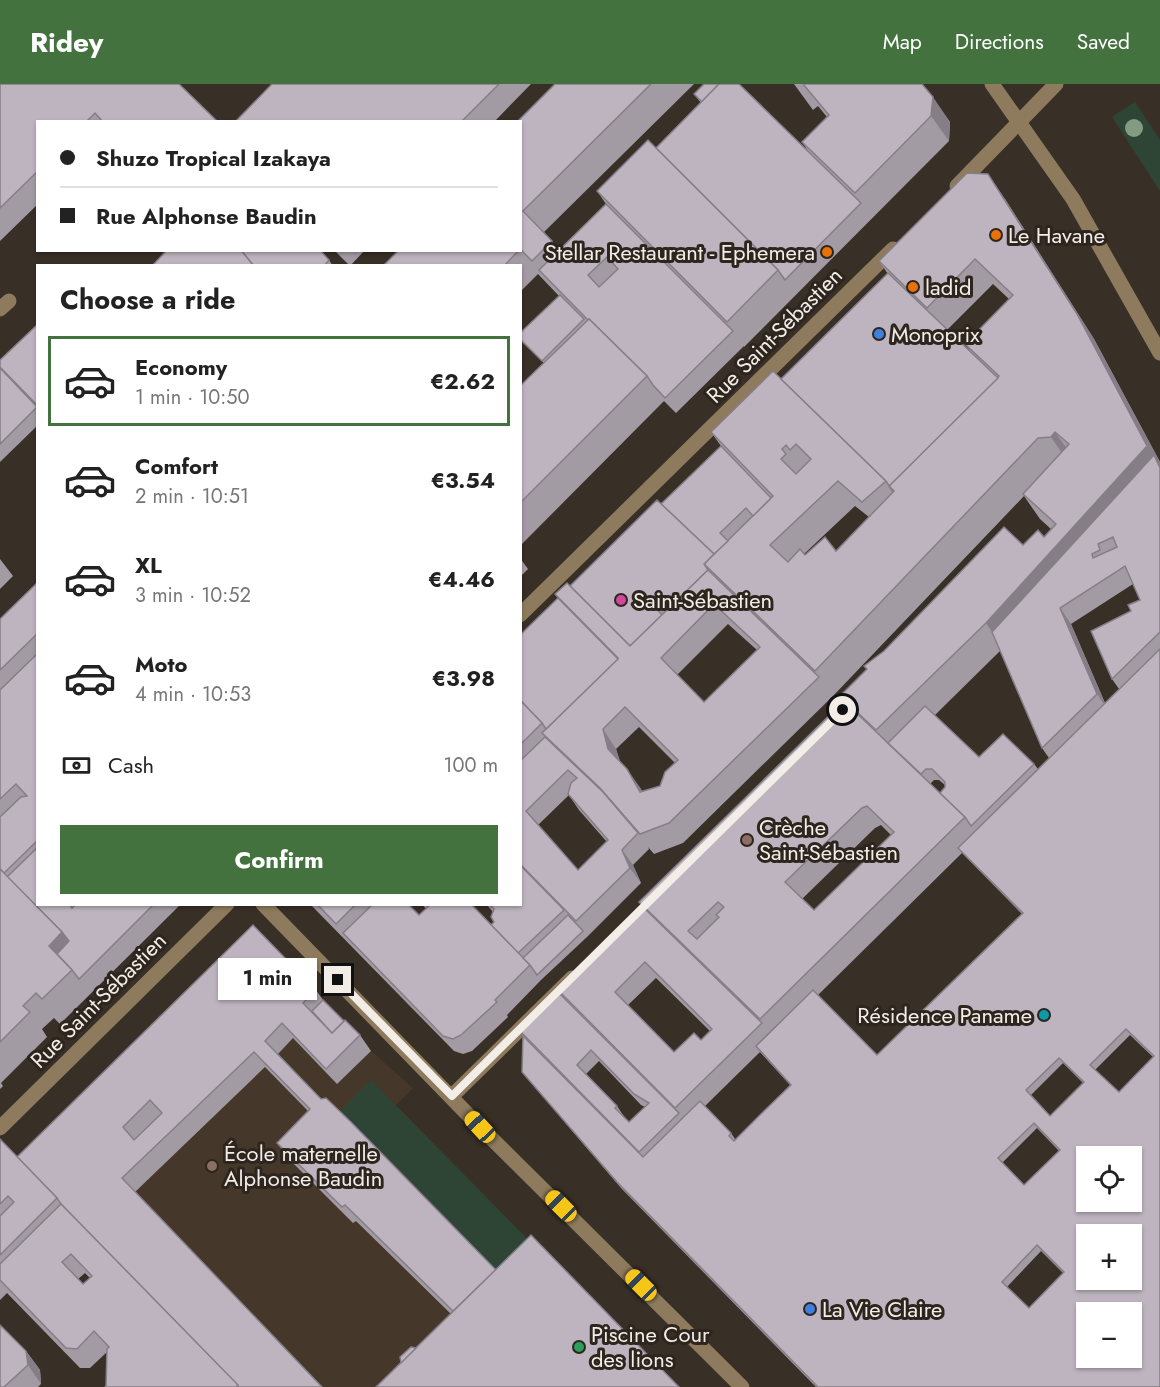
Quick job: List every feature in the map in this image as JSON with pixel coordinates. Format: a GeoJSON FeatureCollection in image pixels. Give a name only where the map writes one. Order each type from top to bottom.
{"type":"FeatureCollection","features":[{"type":"Feature","properties":{"kind":"street"},"geometry":{"type":"LineString","coordinates":[[992,84],[1072,199],[1160,353]]}},
{"type":"Feature","properties":{"kind":"street"},"geometry":{"type":"LineString","coordinates":[[945,198],[1056,84]]}},
{"type":"Feature","properties":{"kind":"street","name":"Rue Saint-Sébastien"},"geometry":{"type":"LineString","coordinates":[[522,613],[903,239]]}},
{"type":"Feature","properties":{"kind":"street","name":"Rue Saint-Sébastien"},"geometry":{"type":"LineString","coordinates":[[0,1128],[225,906]]}},
{"type":"Feature","properties":{"kind":"street"},"geometry":{"type":"LineString","coordinates":[[265,906],[742,1387]]}},
{"type":"Feature","properties":{"kind":"street"},"geometry":{"type":"LineString","coordinates":[[452,1096],[584,966]]}},
{"type":"Feature","properties":{"kind":"shaded area","name":"École maternelle Alphonse Baudin"},"geometry":{"type":"Polygon","coordinates":[[[263,941],[371,1051],[413,1088],[363,1138],[514,1293],[419,1387],[234,1387],[27,1174],[263,941]]]}},
{"type":"Feature","properties":{"kind":"green space"},"geometry":{"type":"Polygon","coordinates":[[[1135,102],[1160,140],[1160,191],[1112,117],[1135,102]]]}},
{"type":"Feature","properties":{"kind":"green space"},"geometry":{"type":"Polygon","coordinates":[[[371,1080],[548,1260],[514,1293],[337,1114],[371,1080]]]}},
{"type":"Feature","properties":{"kind":"building"},"geometry":{"type":"Polygon","coordinates":[[[0,84],[179,84],[216,120],[101,120],[95,113],[88,120],[36,120],[36,173],[0,208],[0,84]]]}},
{"type":"Feature","properties":{"kind":"building"},"geometry":{"type":"Polygon","coordinates":[[[272,84],[499,84],[463,120],[237,120],[272,84]]]}},
{"type":"Feature","properties":{"kind":"building"},"geometry":{"type":"Polygon","coordinates":[[[555,84],[651,84],[523,211],[552,241],[532,261],[522,251],[522,120],[519,120],[555,84]]]}},
{"type":"Feature","properties":{"kind":"building"},"geometry":{"type":"Polygon","coordinates":[[[704,84],[719,84],[702,102],[694,94],[704,84]]]}},
{"type":"Feature","properties":{"kind":"building"},"geometry":{"type":"Polygon","coordinates":[[[719,84],[739,84],[861,203],[785,280],[778,270],[656,148],[719,84]]]}},
{"type":"Feature","properties":{"kind":"building"},"geometry":{"type":"Polygon","coordinates":[[[803,84],[922,84],[933,97],[931,116],[855,193],[802,142],[829,115],[803,84]]]}},
{"type":"Feature","properties":{"kind":"building"},"geometry":{"type":"Polygon","coordinates":[[[648,140],[778,270],[727,322],[597,191],[648,140]]]}},
{"type":"Feature","properties":{"kind":"building"},"geometry":{"type":"Polygon","coordinates":[[[967,173],[988,174],[1077,314],[1147,446],[986,623],[876,730],[840,696],[867,669],[864,666],[884,651],[1004,527],[1023,545],[1038,530],[1044,537],[1056,524],[1023,494],[1069,444],[1055,432],[1051,437],[1038,438],[815,671],[704,564],[773,496],[711,432],[773,371],[886,481],[862,502],[838,481],[770,545],[788,562],[800,549],[805,555],[825,537],[836,551],[894,491],[889,486],[999,376],[965,344],[1013,295],[975,259],[927,308],[879,261],[967,173]],[[796,444],[790,450],[786,445],[782,449],[786,454],[781,459],[796,474],[811,459],[796,444]]]}},
{"type":"Feature","properties":{"kind":"building"},"geometry":{"type":"Polygon","coordinates":[[[606,204],[733,331],[665,398],[647,376],[539,270],[606,204]],[[607,257],[588,275],[599,287],[618,269],[607,257]]]}},
{"type":"Feature","properties":{"kind":"building"},"geometry":{"type":"Polygon","coordinates":[[[165,252],[243,252],[252,264],[154,264],[165,252]]]}},
{"type":"Feature","properties":{"kind":"building"},"geometry":{"type":"Polygon","coordinates":[[[243,252],[322,252],[329,260],[326,264],[252,264],[243,252]]]}},
{"type":"Feature","properties":{"kind":"building"},"geometry":{"type":"Polygon","coordinates":[[[397,252],[517,252],[506,264],[385,264],[397,252]]]}},
{"type":"Feature","properties":{"kind":"building"},"geometry":{"type":"Polygon","coordinates":[[[888,273],[998,378],[889,486],[781,379],[888,273]]]}},
{"type":"Feature","properties":{"kind":"building"},"geometry":{"type":"Polygon","coordinates":[[[560,295],[584,319],[542,361],[522,341],[522,331],[560,295]]]}},
{"type":"Feature","properties":{"kind":"building"},"geometry":{"type":"Polygon","coordinates":[[[589,319],[647,376],[522,501],[522,384],[589,319]]]}},
{"type":"Feature","properties":{"kind":"building"},"geometry":{"type":"Polygon","coordinates":[[[36,326],[36,404],[0,367],[0,360],[36,326]]]}},
{"type":"Feature","properties":{"kind":"building"},"geometry":{"type":"Polygon","coordinates":[[[0,368],[36,408],[0,444],[0,368]]]}},
{"type":"Feature","properties":{"kind":"building"},"geometry":{"type":"Polygon","coordinates":[[[721,446],[771,498],[753,516],[746,508],[720,533],[728,541],[714,554],[661,504],[721,446]]]}},
{"type":"Feature","properties":{"kind":"building"},"geometry":{"type":"Polygon","coordinates":[[[1154,455],[1160,468],[1160,632],[1112,679],[1091,631],[1131,611],[1128,605],[1140,600],[1125,566],[1060,608],[1097,694],[1042,748],[992,632],[1154,455]],[[1113,537],[1098,544],[1100,550],[1092,554],[1093,558],[1117,547],[1113,537]]]}},
{"type":"Feature","properties":{"kind":"building"},"geometry":{"type":"Polygon","coordinates":[[[657,500],[714,554],[704,564],[708,570],[672,605],[659,593],[650,602],[662,615],[630,646],[570,586],[657,500]]]}},
{"type":"Feature","properties":{"kind":"building"},"geometry":{"type":"Polygon","coordinates":[[[708,570],[819,677],[669,823],[640,834],[600,788],[542,733],[618,658],[555,594],[567,583],[630,646],[708,570]],[[714,604],[661,658],[704,702],[760,647],[714,604]],[[625,707],[603,729],[608,749],[627,769],[640,792],[660,786],[665,772],[678,760],[625,707]]]}},
{"type":"Feature","properties":{"kind":"building"},"geometry":{"type":"Polygon","coordinates":[[[36,584],[36,635],[0,670],[0,619],[36,584]]]}},
{"type":"Feature","properties":{"kind":"building"},"geometry":{"type":"Polygon","coordinates":[[[558,598],[618,659],[546,729],[522,702],[522,633],[558,598]]]}},
{"type":"Feature","properties":{"kind":"building","name":"Résidence Paname"},"geometry":{"type":"Polygon","coordinates":[[[1160,649],[1160,1387],[818,1387],[617,1182],[522,1072],[523,1036],[643,1157],[700,1101],[731,1133],[729,1136],[734,1141],[791,1085],[756,1046],[813,990],[877,1055],[1023,913],[958,848],[1160,649]],[[1126,1029],[1090,1065],[1119,1092],[1154,1056],[1126,1029]],[[1059,1058],[1026,1090],[1050,1116],[1084,1082],[1059,1058]],[[1034,1123],[998,1158],[1024,1185],[1060,1150],[1034,1123]],[[1037,1245],[1002,1282],[1029,1308],[1064,1272],[1037,1245]]]}},
{"type":"Feature","properties":{"kind":"building"},"geometry":{"type":"Polygon","coordinates":[[[36,655],[36,842],[4,873],[0,869],[0,817],[21,797],[27,796],[16,784],[0,799],[0,690],[36,655]]]}},
{"type":"Feature","properties":{"kind":"building"},"geometry":{"type":"Polygon","coordinates":[[[844,701],[965,817],[760,1019],[639,902],[844,701]],[[867,806],[862,808],[785,882],[814,910],[894,832],[867,806]],[[718,902],[688,931],[697,939],[719,917],[716,915],[724,907],[718,902]]]}},
{"type":"Feature","properties":{"kind":"building"},"geometry":{"type":"Polygon","coordinates":[[[522,702],[542,723],[522,743],[522,702]]]}},
{"type":"Feature","properties":{"kind":"building"},"geometry":{"type":"Polygon","coordinates":[[[925,706],[979,757],[1003,734],[1034,764],[971,826],[940,793],[945,787],[945,782],[932,769],[926,769],[921,774],[888,743],[925,706]]]}},
{"type":"Feature","properties":{"kind":"building"},"geometry":{"type":"Polygon","coordinates":[[[545,737],[603,792],[638,833],[622,850],[630,868],[576,921],[522,866],[522,759],[545,737]],[[568,770],[526,811],[578,870],[608,840],[568,794],[571,783],[577,778],[568,770]]]}},
{"type":"Feature","properties":{"kind":"building"},"geometry":{"type":"Polygon","coordinates":[[[36,849],[36,906],[7,877],[36,849]]]}},
{"type":"Feature","properties":{"kind":"building"},"geometry":{"type":"Polygon","coordinates":[[[522,867],[564,910],[518,953],[491,925],[494,922],[491,917],[494,909],[491,906],[522,906],[522,867]]]}},
{"type":"Feature","properties":{"kind":"building"},"geometry":{"type":"Polygon","coordinates":[[[0,869],[62,932],[49,946],[72,970],[42,999],[36,993],[23,1006],[30,1012],[0,1042],[0,869]]]}},
{"type":"Feature","properties":{"kind":"building"},"geometry":{"type":"Polygon","coordinates":[[[36,906],[70,906],[72,908],[74,906],[152,906],[79,979],[57,954],[69,941],[36,906]]]}},
{"type":"Feature","properties":{"kind":"building"},"geometry":{"type":"Polygon","coordinates":[[[319,906],[354,906],[336,924],[319,906]]]}},
{"type":"Feature","properties":{"kind":"building"},"geometry":{"type":"Polygon","coordinates":[[[371,906],[410,906],[419,915],[429,906],[473,906],[530,965],[495,1000],[497,1002],[461,1035],[453,1039],[443,1036],[343,933],[371,906]]]}},
{"type":"Feature","properties":{"kind":"building"},"geometry":{"type":"Polygon","coordinates":[[[642,906],[762,1023],[675,1108],[557,989],[642,906]],[[645,962],[615,992],[674,1052],[694,1033],[701,1040],[712,1029],[645,962]]]}},
{"type":"Feature","properties":{"kind":"building"},"geometry":{"type":"Polygon","coordinates":[[[568,915],[583,931],[537,975],[523,958],[568,915]]]}},
{"type":"Feature","properties":{"kind":"building"},"geometry":{"type":"Polygon","coordinates":[[[253,925],[316,990],[303,1003],[332,1033],[345,1020],[360,1035],[326,1069],[282,1023],[265,1041],[321,1099],[326,1098],[351,1122],[496,1270],[453,1311],[345,1205],[342,1207],[277,1143],[310,1109],[254,1052],[122,1178],[322,1387],[239,1387],[17,1157],[253,925]],[[150,1100],[123,1127],[134,1140],[162,1113],[150,1100]]]}},
{"type":"Feature","properties":{"kind":"building"},"geometry":{"type":"Polygon","coordinates":[[[560,994],[679,1113],[639,1152],[521,1032],[560,994]],[[591,1050],[577,1065],[617,1106],[615,1108],[629,1122],[649,1103],[634,1094],[591,1050]]]}},
{"type":"Feature","properties":{"kind":"building"},"geometry":{"type":"Polygon","coordinates":[[[323,1000],[344,1021],[332,1033],[312,1011],[323,1000]]]}},
{"type":"Feature","properties":{"kind":"building"},"geometry":{"type":"Polygon","coordinates":[[[0,1139],[57,1198],[0,1255],[0,1216],[14,1202],[8,1196],[0,1204],[0,1139]]]}},
{"type":"Feature","properties":{"kind":"building"},"geometry":{"type":"Polygon","coordinates":[[[61,1204],[238,1385],[236,1387],[105,1387],[109,1347],[94,1331],[77,1349],[66,1348],[0,1280],[0,1264],[61,1204]],[[71,1254],[62,1262],[83,1284],[92,1276],[71,1254]]]}},
{"type":"Feature","properties":{"kind":"building"},"geometry":{"type":"Polygon","coordinates":[[[531,1235],[679,1387],[376,1387],[531,1235]]]}},
{"type":"Feature","properties":{"kind":"building"},"geometry":{"type":"Polygon","coordinates":[[[0,1325],[26,1351],[28,1365],[4,1387],[0,1387],[0,1325]]]}},
{"type":"Feature","properties":{"kind":"building"},"geometry":{"type":"Polygon","coordinates":[[[411,1347],[416,1348],[401,1363],[400,1357],[411,1347]]]}},
{"type":"Feature","properties":{"kind":"place","name":"Le Havane"},"geometry":{"type":"Point","coordinates":[996,235]}},
{"type":"Feature","properties":{"kind":"place","name":"Stellar Restaurant - Ephemera"},"geometry":{"type":"Point","coordinates":[827,252]}},
{"type":"Feature","properties":{"kind":"place","name":"ladid"},"geometry":{"type":"Point","coordinates":[913,287]}},
{"type":"Feature","properties":{"kind":"place","name":"Monoprix"},"geometry":{"type":"Point","coordinates":[879,334]}},
{"type":"Feature","properties":{"kind":"place","name":"Saint-Sébastien"},"geometry":{"type":"Point","coordinates":[621,600]}},
{"type":"Feature","properties":{"kind":"place","name":"Crèche Saint-Sébastien"},"geometry":{"type":"Point","coordinates":[747,840]}},
{"type":"Feature","properties":{"kind":"place","name":"Résidence Paname"},"geometry":{"type":"Point","coordinates":[1044,1015]}},
{"type":"Feature","properties":{"kind":"place","name":"École maternelle Alphonse Baudin"},"geometry":{"type":"Point","coordinates":[212,1166]}},
{"type":"Feature","properties":{"kind":"place","name":"La Vie Claire"},"geometry":{"type":"Point","coordinates":[810,1309]}},
{"type":"Feature","properties":{"kind":"place","name":"Piscine Cour des lions"},"geometry":{"type":"Point","coordinates":[579,1347]}},
{"type":"Feature","properties":{"kind":"route"},"geometry":{"type":"LineString","coordinates":[[338,980],[452,1096],[843,710]]}}]}
